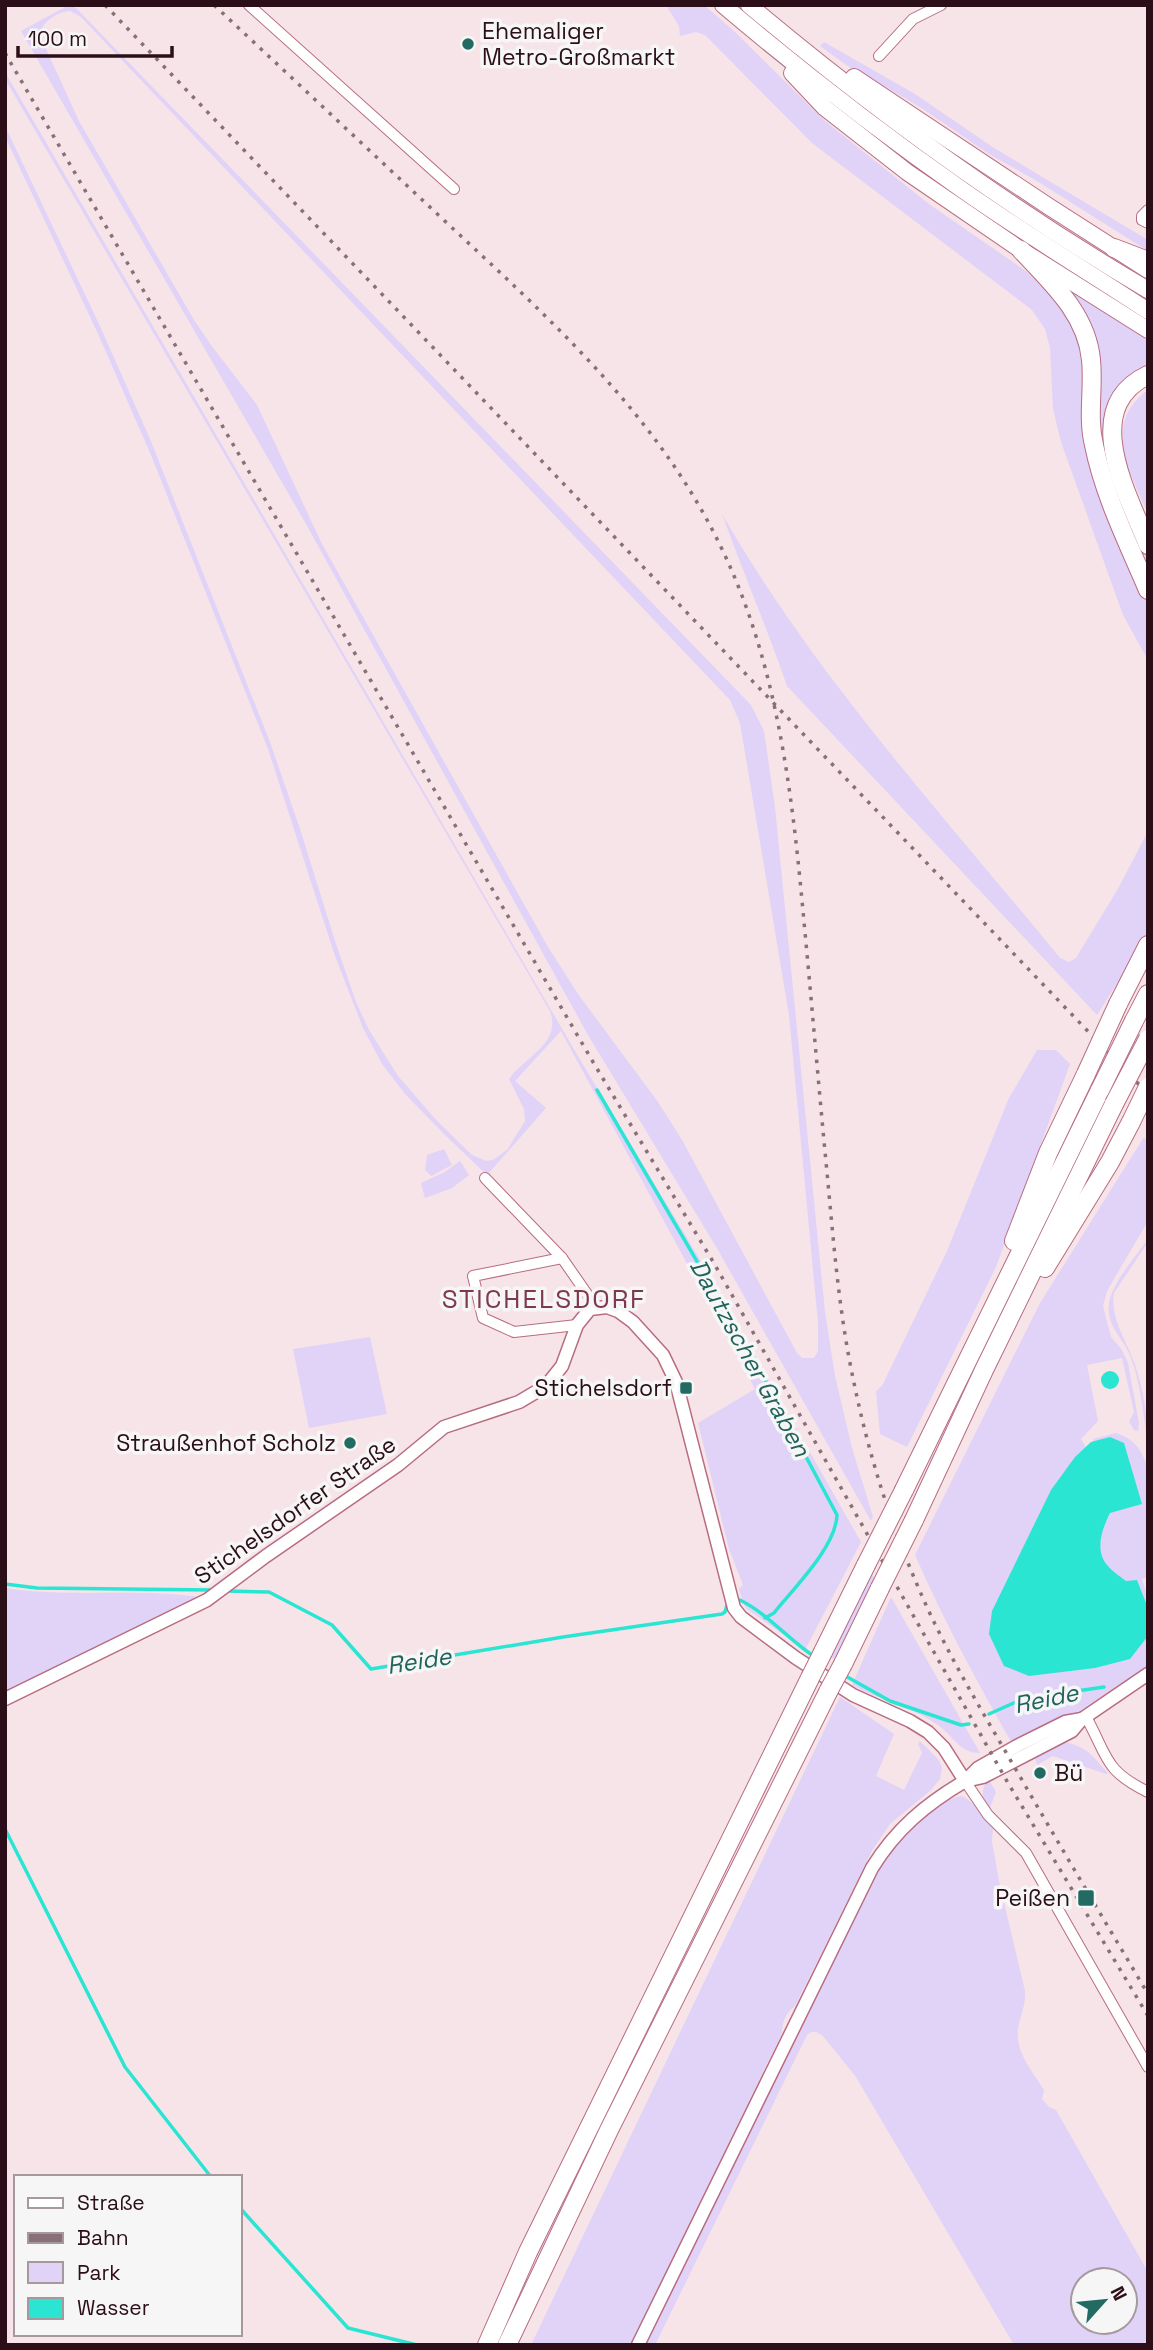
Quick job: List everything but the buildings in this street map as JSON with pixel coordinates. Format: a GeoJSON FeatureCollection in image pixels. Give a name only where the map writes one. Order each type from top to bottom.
{"type":"FeatureCollection","features":[{"type":"Feature","properties":{"kind":"highway"},"geometry":{"type":"LineString","coordinates":[[723,5],[864,118],[965,192],[1148,311]]}},
{"type":"Feature","properties":{"kind":"highway"},"geometry":{"type":"LineString","coordinates":[[749,5],[789,39],[952,162],[1148,290]]}},
{"type":"Feature","properties":{"kind":"highway"},"geometry":{"type":"LineString","coordinates":[[755,32],[825,108],[916,179],[1021,250],[1148,330]]}},
{"type":"Feature","properties":{"kind":"highway"},"geometry":{"type":"LineString","coordinates":[[789,39],[828,59],[1148,270]]}},
{"type":"Feature","properties":{"kind":"highway"},"geometry":{"type":"LineString","coordinates":[[1114,248],[1148,261]]}},
{"type":"Feature","properties":{"kind":"highway"},"geometry":{"type":"LineString","coordinates":[[1021,250],[1070,304],[1087,340],[1091,359],[1090,429],[1098,463],[1148,590]]}},
{"type":"Feature","properties":{"kind":"highway"},"geometry":{"type":"LineString","coordinates":[[1148,375],[1129,389],[1118,406],[1113,417],[1111,441],[1118,469],[1148,545]]}},
{"type":"Feature","properties":{"kind":"highway"},"geometry":{"type":"LineString","coordinates":[[994,1306],[1012,1246],[1038,1177],[1148,945]]}},
{"type":"Feature","properties":{"kind":"highway"},"geometry":{"type":"LineString","coordinates":[[487,2345],[528,2252],[1148,994]]}},
{"type":"Feature","properties":{"kind":"highway"},"geometry":{"type":"LineString","coordinates":[[507,2345],[609,2130],[843,1664],[984,1370],[1148,1039]]}},
{"type":"Feature","properties":{"kind":"highway"},"geometry":{"type":"LineString","coordinates":[[984,1370],[1110,1162],[1148,1087]]}},
{"type":"Feature","properties":{"kind":"street"},"geometry":{"type":"LineString","coordinates":[[248,5],[454,189]]}},
{"type":"Feature","properties":{"kind":"street"},"geometry":{"type":"LineString","coordinates":[[879,56],[913,19],[940,5]]}},
{"type":"Feature","properties":{"kind":"street"},"geometry":{"type":"LineString","coordinates":[[1148,210],[1142,216],[1142,220],[1148,223]]}},
{"type":"Feature","properties":{"kind":"street"},"geometry":{"type":"LineString","coordinates":[[485,1178],[562,1258],[596,1307],[618,1311],[633,1321],[663,1355],[677,1382],[734,1608],[741,1617],[796,1658],[853,1695],[910,1721],[928,1732],[944,1748],[988,1815],[1026,1853],[1148,2067]]}},
{"type":"Feature","properties":{"kind":"street"},"geometry":{"type":"LineString","coordinates":[[562,1258],[473,1276],[483,1318],[514,1332],[577,1325]]}},
{"type":"Feature","properties":{"kind":"street","name":"Stichelsdorfer Straße"},"geometry":{"type":"LineString","coordinates":[[5,1699],[212,1596],[398,1465],[444,1427],[519,1402],[546,1386],[562,1366],[577,1325],[585,1314],[596,1307]]}},
{"type":"Feature","properties":{"kind":"street"},"geometry":{"type":"LineString","coordinates":[[638,2345],[872,1868],[890,1841],[909,1820],[965,1782],[978,1768],[1065,1723],[1084,1718],[1148,1674]]}},
{"type":"Feature","properties":{"kind":"street"},"geometry":{"type":"LineString","coordinates":[[1084,1718],[1111,1767],[1122,1778],[1148,1792]]}},
{"type":"Feature","properties":{"kind":"green space"},"geometry":{"type":"Polygon","coordinates":[[[69,5],[76,8],[751,705],[764,731],[775,807],[825,1312],[835,1376],[852,1448],[873,1517],[871,1521],[718,1250],[588,1035],[306,524],[21,31],[69,5]],[[70,11],[61,13],[48,20],[40,32],[79,121],[194,320],[257,405],[322,544],[548,947],[578,994],[658,1102],[682,1140],[797,1353],[802,1358],[814,1358],[818,1351],[818,1323],[789,1015],[740,723],[730,700],[81,17],[70,11]]]}},
{"type":"Feature","properties":{"kind":"green space"},"geometry":{"type":"Polygon","coordinates":[[[666,5],[704,5],[825,121],[929,204],[1023,269],[1053,294],[1077,333],[1084,362],[1085,422],[1148,602],[1148,660],[1123,615],[1061,442],[1053,409],[1050,348],[1045,329],[1032,310],[812,143],[705,35],[696,32],[680,36],[679,26],[666,5]]]}},
{"type":"Feature","properties":{"kind":"green space"},"geometry":{"type":"Polygon","coordinates":[[[824,42],[915,94],[994,148],[1148,240],[1148,251],[989,154],[920,107],[862,73],[859,74],[820,46],[824,42]]]}},
{"type":"Feature","properties":{"kind":"green space"},"geometry":{"type":"Polygon","coordinates":[[[5,72],[579,1058],[705,1268],[861,1542],[805,1650],[747,1609],[743,1603],[739,1589],[743,1585],[729,1549],[698,1423],[755,1389],[561,1031],[515,1081],[546,1108],[487,1175],[406,1095],[382,1064],[363,1028],[335,956],[268,749],[151,455],[99,336],[5,136],[5,126],[150,439],[270,742],[335,941],[356,1002],[369,1030],[398,1076],[437,1121],[472,1155],[486,1161],[493,1160],[507,1150],[525,1121],[524,1109],[509,1079],[547,1041],[552,1022],[550,1011],[5,79],[5,72]]]}},
{"type":"Feature","properties":{"kind":"green space"},"geometry":{"type":"Polygon","coordinates":[[[1067,286],[1148,338],[1148,371],[1129,383],[1114,467],[1148,554],[1148,574],[1112,483],[1067,286]]]}},
{"type":"Feature","properties":{"kind":"green space"},"geometry":{"type":"Polygon","coordinates":[[[1148,390],[1148,514],[1128,465],[1123,433],[1126,418],[1134,403],[1148,390]]]}},
{"type":"Feature","properties":{"kind":"green space"},"geometry":{"type":"Polygon","coordinates":[[[722,514],[758,574],[839,688],[1060,958],[1069,962],[1076,958],[1119,887],[1148,831],[1148,934],[1127,978],[1118,982],[1097,1015],[787,686],[722,514]]]}},
{"type":"Feature","properties":{"kind":"green space"},"geometry":{"type":"Polygon","coordinates":[[[1037,1050],[1056,1050],[1070,1064],[996,1267],[907,1447],[880,1434],[876,1391],[882,1386],[947,1251],[1009,1098],[1037,1050]]]}},
{"type":"Feature","properties":{"kind":"green space"},"geometry":{"type":"Polygon","coordinates":[[[1094,1117],[1100,1123],[1028,1269],[1021,1266],[1094,1117]]]}},
{"type":"Feature","properties":{"kind":"green space"},"geometry":{"type":"Polygon","coordinates":[[[1144,1137],[1148,1142],[1148,1221],[1107,1291],[1103,1306],[1111,1337],[1128,1363],[1139,1423],[1138,1431],[1134,1430],[1129,1422],[1134,1412],[1122,1358],[1087,1365],[1098,1421],[1081,1439],[1087,1449],[1052,1494],[1148,1623],[1148,1666],[1073,1715],[1013,1745],[961,1651],[915,1555],[1040,1303],[1144,1137]]]}},
{"type":"Feature","properties":{"kind":"green space"},"geometry":{"type":"Polygon","coordinates":[[[444,1149],[452,1165],[431,1176],[425,1170],[427,1155],[444,1149]]]}},
{"type":"Feature","properties":{"kind":"green space"},"geometry":{"type":"Polygon","coordinates":[[[460,1161],[469,1175],[452,1188],[425,1198],[421,1183],[445,1172],[460,1161]]]}},
{"type":"Feature","properties":{"kind":"green space"},"geometry":{"type":"Polygon","coordinates":[[[1148,1239],[1114,1293],[1113,1302],[1116,1320],[1140,1382],[1148,1444],[1133,1364],[1112,1324],[1109,1304],[1114,1288],[1148,1239]]]}},
{"type":"Feature","properties":{"kind":"green space"},"geometry":{"type":"Polygon","coordinates":[[[370,1337],[387,1414],[309,1428],[293,1349],[370,1337]]]}},
{"type":"Feature","properties":{"kind":"green space"},"geometry":{"type":"Polygon","coordinates":[[[1116,1433],[1137,1446],[1148,1469],[1148,1577],[1142,1579],[1148,1598],[1148,1616],[1103,1563],[1097,1548],[1093,1439],[1116,1433]]]}},
{"type":"Feature","properties":{"kind":"green space"},"geometry":{"type":"Polygon","coordinates":[[[872,1574],[876,1582],[837,1661],[831,1657],[872,1574]]]}},
{"type":"Feature","properties":{"kind":"green space"},"geometry":{"type":"Polygon","coordinates":[[[5,1588],[199,1597],[180,1609],[5,1695],[5,1588]]]}},
{"type":"Feature","properties":{"kind":"green space"},"geometry":{"type":"Polygon","coordinates":[[[891,1597],[980,1753],[964,1748],[923,1716],[852,1685],[891,1597]]]}},
{"type":"Feature","properties":{"kind":"green space"},"geometry":{"type":"Polygon","coordinates":[[[840,1697],[894,1734],[876,1776],[904,1790],[922,1753],[918,1744],[920,1741],[938,1759],[942,1767],[940,1779],[931,1790],[890,1824],[873,1849],[795,2006],[785,2018],[782,2033],[630,2345],[531,2345],[840,1697]]]}},
{"type":"Feature","properties":{"kind":"green space"},"geometry":{"type":"Polygon","coordinates":[[[1061,1741],[1084,1749],[1108,1773],[1053,1756],[1037,1765],[1034,1755],[1061,1741]]]}},
{"type":"Feature","properties":{"kind":"green space"},"geometry":{"type":"Polygon","coordinates":[[[989,1780],[996,1792],[989,1810],[983,1795],[989,1780]]]}},
{"type":"Feature","properties":{"kind":"green space"},"geometry":{"type":"Polygon","coordinates":[[[961,1796],[974,1805],[993,1827],[992,1842],[1000,1886],[1025,1991],[1018,2029],[1019,2046],[1044,2090],[1042,2099],[1056,2110],[1148,2272],[1148,2345],[1014,2345],[856,2077],[823,2036],[811,2032],[807,2035],[655,2345],[644,2345],[880,1866],[916,1825],[939,1806],[961,1796]]]}},
{"type":"Feature","properties":{"kind":"water"},"geometry":{"type":"Polygon","coordinates":[[[1110,1371],[1116,1374],[1119,1380],[1116,1386],[1110,1389],[1104,1386],[1101,1380],[1104,1374],[1110,1371]]]}},
{"type":"Feature","properties":{"kind":"water"},"geometry":{"type":"Polygon","coordinates":[[[1110,1437],[1124,1443],[1142,1504],[1110,1513],[1102,1533],[1101,1554],[1108,1566],[1126,1581],[1137,1580],[1148,1608],[1148,1636],[1130,1659],[1095,1668],[1029,1676],[1004,1666],[989,1634],[992,1611],[1051,1490],[1075,1457],[1091,1442],[1110,1437]]]}},
{"type":"Feature","properties":{"kind":"waterway","name":"Dautzscher Graben"},"geometry":{"type":"LineString","coordinates":[[597,1090],[754,1359],[837,1515],[835,1527],[822,1554],[774,1613],[765,1618]]}},
{"type":"Feature","properties":{"kind":"waterway","name":"Reide"},"geometry":{"type":"LineString","coordinates":[[5,1584],[37,1588],[213,1590]]}},
{"type":"Feature","properties":{"kind":"waterway","name":"Reide"},"geometry":{"type":"LineString","coordinates":[[228,1591],[269,1592],[332,1625],[371,1669],[722,1614],[727,1605]]}},
{"type":"Feature","properties":{"kind":"waterway","name":"Reide"},"geometry":{"type":"LineString","coordinates":[[740,1600],[760,1612],[815,1657]]}},
{"type":"Feature","properties":{"kind":"waterway","name":"Reide"},"geometry":{"type":"LineString","coordinates":[[842,1674],[890,1701],[961,1725],[969,1724]]}},
{"type":"Feature","properties":{"kind":"waterway","name":"Reide"},"geometry":{"type":"LineString","coordinates":[[989,1714],[1023,1699],[1104,1687]]}},
{"type":"Feature","properties":{"kind":"waterway"},"geometry":{"type":"LineString","coordinates":[[5,1829],[125,2067],[209,2175]]}},
{"type":"Feature","properties":{"kind":"waterway"},"geometry":{"type":"LineString","coordinates":[[242,2210],[348,2328],[417,2345]]}},
{"type":"Feature","properties":{"kind":"railway"},"geometry":{"type":"LineString","coordinates":[[105,5],[1148,1094]]}},
{"type":"Feature","properties":{"kind":"railway"},"geometry":{"type":"LineString","coordinates":[[214,5],[523,295],[596,368],[661,447],[690,490],[736,579],[766,671],[786,766],[798,863],[840,1297],[853,1378],[873,1461],[900,1543],[945,1645],[1148,1994]]}},
{"type":"Feature","properties":{"kind":"railway"},"geometry":{"type":"LineString","coordinates":[[5,53],[593,1062],[715,1265],[1008,1783],[1148,2016]]}},
{"type":"Feature","properties":{"kind":"place","name":"Ehemaliger Metro-Großmarkt"},"geometry":{"type":"Point","coordinates":[468,44]}},
{"type":"Feature","properties":{"kind":"place","name":"Stichelsdorf"},"geometry":{"type":"Point","coordinates":[686,1388]}},
{"type":"Feature","properties":{"kind":"place","name":"Straußenhof Scholz"},"geometry":{"type":"Point","coordinates":[350,1443]}},
{"type":"Feature","properties":{"kind":"place","name":"Bü"},"geometry":{"type":"Point","coordinates":[1040,1773]}},
{"type":"Feature","properties":{"kind":"place","name":"Peißen"},"geometry":{"type":"Point","coordinates":[1086,1898]}},
{"type":"Feature","properties":{"kind":"district","name":"STICHELSDORF"},"geometry":{"type":"Point","coordinates":[544,1299]}}]}
